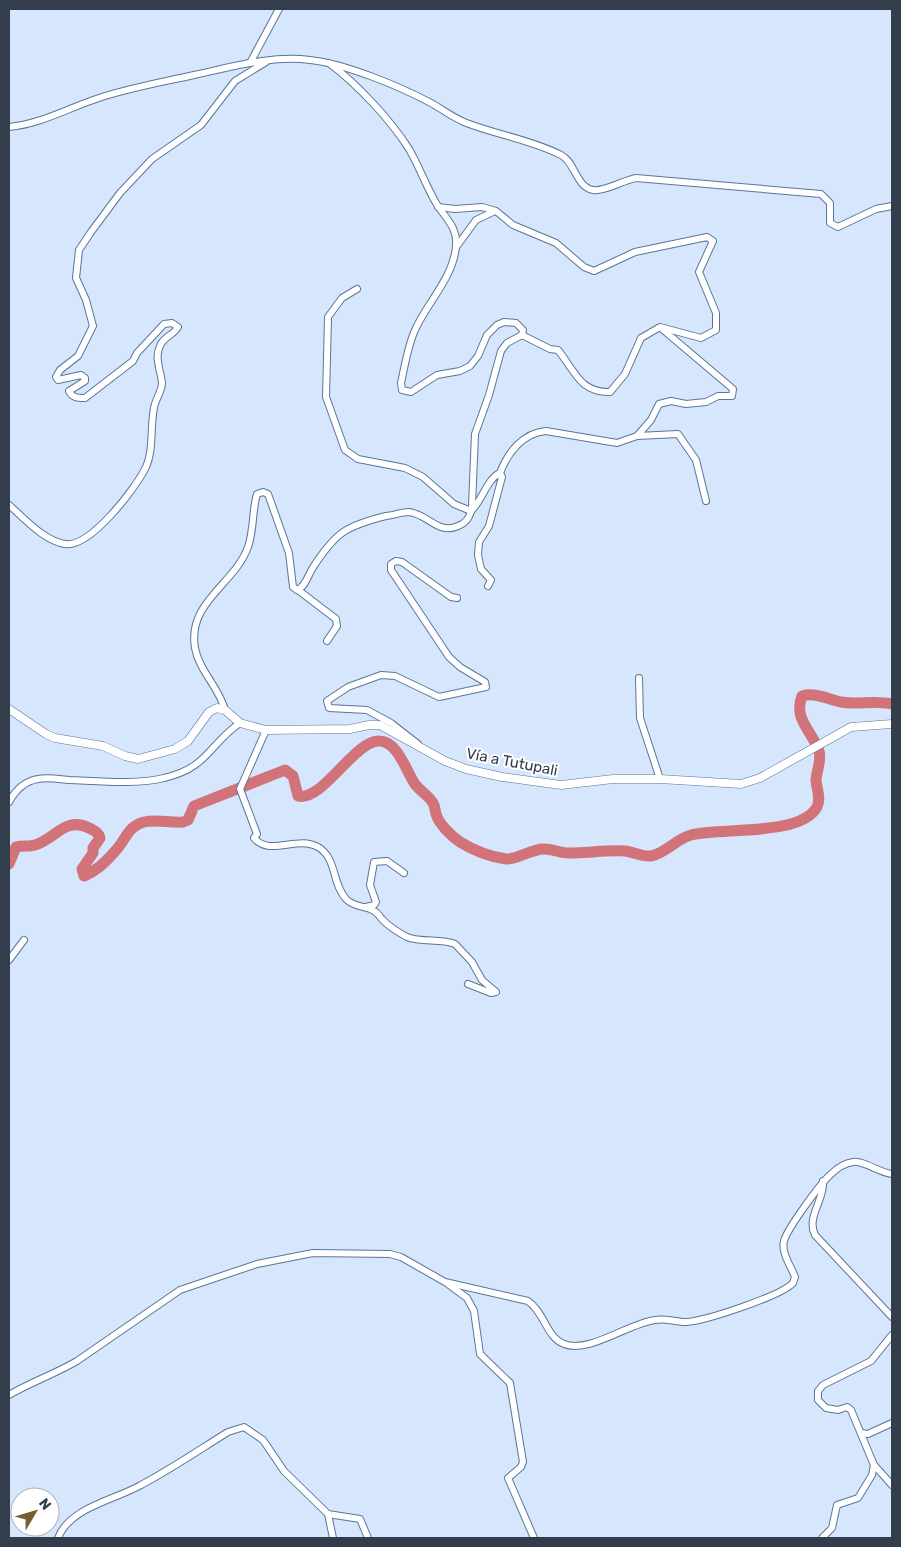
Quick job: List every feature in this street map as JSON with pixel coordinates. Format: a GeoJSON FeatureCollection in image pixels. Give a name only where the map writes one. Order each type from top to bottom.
{"type":"FeatureCollection","features":[{"type":"Feature","properties":{"kind":"street"},"geometry":{"type":"LineString","coordinates":[[250,63],[279,9]]}},
{"type":"Feature","properties":{"kind":"street"},"geometry":{"type":"LineString","coordinates":[[9,127],[36,122],[99,98],[250,63],[299,59],[329,63],[394,87],[472,125],[518,137],[564,156],[582,184],[592,190],[602,190],[616,183],[636,178],[821,194],[830,203],[830,223],[838,227],[876,209],[892,206]]}},
{"type":"Feature","properties":{"kind":"street"},"geometry":{"type":"LineString","coordinates":[[9,505],[51,539],[64,544],[77,544],[96,530],[124,498],[145,468],[148,459],[154,405],[162,384],[158,354],[160,344],[176,332],[178,327],[172,324],[164,324],[137,353],[133,361],[85,398],[76,398],[70,394],[68,391],[84,381],[85,378],[81,375],[58,380],[56,377],[60,370],[78,356],[93,326],[86,300],[76,278],[79,250],[120,193],[152,159],[201,124],[235,81],[270,60]]}},
{"type":"Feature","properties":{"kind":"street"},"geometry":{"type":"LineString","coordinates":[[329,63],[350,79],[358,90],[395,128],[410,150],[438,207],[453,225],[456,246]]}},
{"type":"Feature","properties":{"kind":"street"},"geometry":{"type":"LineString","coordinates":[[438,207],[455,209],[482,207],[496,211],[514,225],[556,243],[584,267],[594,271],[635,252],[706,238],[711,239],[711,247],[699,272],[716,314],[716,330],[701,338],[660,327],[641,338],[625,374],[610,392],[596,392],[582,383],[558,350],[550,349],[522,335]]}},
{"type":"Feature","properties":{"kind":"street"},"geometry":{"type":"LineString","coordinates":[[496,211],[476,220],[456,246],[452,261],[437,293],[415,330],[400,383],[402,390],[410,393],[437,375],[466,369],[478,356],[492,330],[504,322],[520,326],[523,330],[522,335]]}},
{"type":"Feature","properties":{"kind":"street"},"geometry":{"type":"LineString","coordinates":[[357,289],[342,298],[328,317],[326,397],[345,450],[358,459],[405,468],[423,477],[454,504],[471,511]]}},
{"type":"Feature","properties":{"kind":"street"},"geometry":{"type":"LineString","coordinates":[[637,436],[651,420],[659,404],[671,401],[686,404],[706,402],[718,396],[732,396],[733,389],[724,379],[690,355],[660,327]]}},
{"type":"Feature","properties":{"kind":"street"},"geometry":{"type":"LineString","coordinates":[[471,511],[477,426],[489,395],[501,351],[507,342],[522,335]]}},
{"type":"Feature","properties":{"kind":"street"},"geometry":{"type":"LineString","coordinates":[[298,590],[330,545],[351,525],[410,512],[442,529],[449,529],[463,524],[471,511],[479,504],[495,476],[500,473],[513,450],[529,435],[538,432],[546,431],[617,443],[637,436],[678,434],[696,460],[706,501]]}},
{"type":"Feature","properties":{"kind":"street"},"geometry":{"type":"LineString","coordinates":[[488,586],[491,580],[482,569],[478,555],[479,542],[489,526],[502,477],[500,473]]}},
{"type":"Feature","properties":{"kind":"street"},"geometry":{"type":"LineString","coordinates":[[225,710],[221,697],[198,659],[195,632],[204,606],[236,567],[248,547],[256,499],[261,492],[268,494],[289,552],[293,587],[336,619],[337,626],[327,641]]}},
{"type":"Feature","properties":{"kind":"street"},"geometry":{"type":"LineString","coordinates":[[422,749],[391,723],[367,710],[329,708],[327,701],[348,687],[381,675],[395,676],[439,697],[486,687],[485,682],[460,667],[450,657],[391,570],[391,564],[396,560],[402,562],[440,590],[451,597],[457,598]]}},
{"type":"Feature","properties":{"kind":"street"},"geometry":{"type":"LineString","coordinates":[[639,678],[640,718],[660,779]]}},
{"type":"Feature","properties":{"kind":"street"},"geometry":{"type":"LineString","coordinates":[[9,709],[55,738],[103,746],[124,756],[138,759],[175,749],[195,733],[209,712],[217,708],[225,710]]}},
{"type":"Feature","properties":{"kind":"street","name":"Vía a Tutupali"},"geometry":{"type":"LineString","coordinates":[[225,710],[240,722],[266,730],[350,728],[369,724],[380,725],[422,749],[466,769],[561,785],[613,778],[741,784],[767,774],[851,727],[892,724]]}},
{"type":"Feature","properties":{"kind":"street"},"geometry":{"type":"LineString","coordinates":[[9,802],[17,790],[39,779],[144,780],[170,776],[195,766],[204,759],[229,730],[240,722]]}},
{"type":"Feature","properties":{"kind":"street"},"geometry":{"type":"LineString","coordinates":[[266,730],[240,785],[240,793],[257,834],[254,838],[269,847],[300,842],[317,846],[327,854],[342,893],[354,906],[374,911],[388,925],[405,936],[423,941],[455,944],[472,962],[482,980],[496,992],[491,994],[468,984]]}},
{"type":"Feature","properties":{"kind":"street"},"geometry":{"type":"LineString","coordinates":[[362,907],[374,905],[376,902],[370,885],[374,862],[387,861],[404,873]]}},
{"type":"Feature","properties":{"kind":"street"},"geometry":{"type":"LineString","coordinates":[[9,960],[24,940]]}},
{"type":"Feature","properties":{"kind":"street"},"geometry":{"type":"LineString","coordinates":[[445,1282],[528,1301],[537,1307],[554,1338],[563,1344],[572,1346],[607,1338],[656,1319],[685,1322],[706,1319],[787,1289],[793,1283],[795,1277],[785,1257],[784,1242],[823,1181],[834,1170],[851,1162],[859,1161],[880,1172],[892,1174]]}},
{"type":"Feature","properties":{"kind":"street"},"geometry":{"type":"LineString","coordinates":[[823,1181],[824,1188],[812,1223],[815,1235],[892,1317]]}},
{"type":"Feature","properties":{"kind":"street"},"geometry":{"type":"LineString","coordinates":[[9,1395],[32,1382],[66,1368],[180,1290],[257,1264],[313,1253],[390,1254],[401,1257],[445,1282],[471,1303],[474,1311],[480,1354],[510,1383],[523,1462],[521,1467],[508,1478],[534,1538]]}},
{"type":"Feature","properties":{"kind":"street"},"geometry":{"type":"LineString","coordinates":[[892,1335],[871,1361],[823,1385],[818,1393],[820,1403],[826,1408],[850,1408],[874,1465],[892,1485]]}},
{"type":"Feature","properties":{"kind":"street"},"geometry":{"type":"LineString","coordinates":[[861,1433],[868,1434],[892,1423]]}},
{"type":"Feature","properties":{"kind":"street"},"geometry":{"type":"LineString","coordinates":[[58,1538],[60,1532],[72,1520],[89,1508],[140,1486],[228,1432],[244,1427],[264,1440],[284,1471],[328,1514],[333,1538]]}},
{"type":"Feature","properties":{"kind":"street"},"geometry":{"type":"LineString","coordinates":[[822,1538],[832,1528],[837,1505],[858,1498],[872,1475],[874,1465]]}},
{"type":"Feature","properties":{"kind":"street"},"geometry":{"type":"LineString","coordinates":[[328,1514],[360,1519],[368,1538]]}},
{"type":"Feature","properties":{"kind":"waterway"},"geometry":{"type":"LineString","coordinates":[[9,864],[16,847],[35,845],[67,827],[81,825],[95,831],[100,838],[82,869],[84,876],[106,861],[134,826],[153,821],[183,822],[188,820],[194,806],[285,770],[293,776],[298,796],[308,795],[318,790],[360,750],[370,743],[380,741],[392,746],[397,752],[415,784],[433,803],[436,814],[446,830],[460,842],[476,850],[494,857],[506,859],[546,849],[568,853],[625,851],[651,856],[691,835],[777,827],[794,823],[808,816],[817,807],[819,797],[816,781],[820,755],[816,744],[804,725],[800,711],[802,696],[816,695],[847,703],[879,702],[892,704]]}}]}
